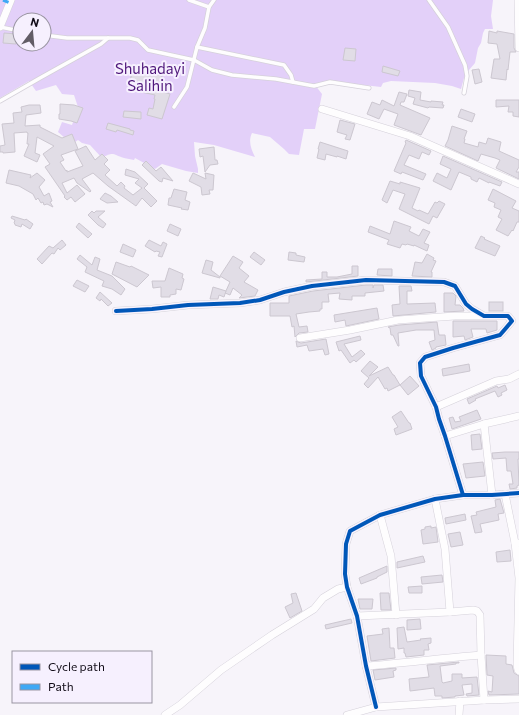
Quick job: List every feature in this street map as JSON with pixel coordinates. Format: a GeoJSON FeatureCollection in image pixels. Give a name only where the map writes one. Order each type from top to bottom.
{"type":"FeatureCollection","features":[{"type":"Feature","properties":{"kind":"street"},"geometry":{"type":"LineString","coordinates":[[0,27],[11,0]]}},
{"type":"Feature","properties":{"kind":"street"},"geometry":{"type":"LineString","coordinates":[[518,0],[519,48]]}},
{"type":"Feature","properties":{"kind":"street"},"geometry":{"type":"LineString","coordinates":[[322,109],[410,136],[519,184]]}},
{"type":"Feature","properties":{"kind":"street"},"geometry":{"type":"LineString","coordinates":[[116,311],[188,305],[240,303],[260,300],[284,292],[312,286],[366,280],[444,282],[455,286],[466,304],[484,316]]}},
{"type":"Feature","properties":{"kind":"street"},"geometry":{"type":"LineString","coordinates":[[300,338],[398,320],[455,316],[508,316],[512,321],[500,335],[424,357],[420,362],[421,376],[436,407],[463,495]]}},
{"type":"Feature","properties":{"kind":"street"},"geometry":{"type":"LineString","coordinates":[[436,407],[496,381],[509,379],[519,374]]}},
{"type":"Feature","properties":{"kind":"street"},"geometry":{"type":"LineString","coordinates":[[445,436],[484,424],[519,416]]}},
{"type":"Feature","properties":{"kind":"street"},"geometry":{"type":"LineString","coordinates":[[484,424],[492,495]]}},
{"type":"Feature","properties":{"kind":"street"},"geometry":{"type":"LineString","coordinates":[[376,707],[366,666],[357,616],[347,587],[345,574],[346,544],[350,531],[380,515],[434,499],[463,495],[519,493]]}},
{"type":"Feature","properties":{"kind":"street"},"geometry":{"type":"LineString","coordinates":[[505,494],[517,543],[519,578],[517,665],[519,671]]}},
{"type":"Feature","properties":{"kind":"street"},"geometry":{"type":"LineString","coordinates":[[434,499],[445,549],[450,612]]}},
{"type":"Feature","properties":{"kind":"street"},"geometry":{"type":"LineString","coordinates":[[380,515],[391,556],[396,615]]}},
{"type":"Feature","properties":{"kind":"street"},"geometry":{"type":"LineString","coordinates":[[166,715],[221,670],[272,635],[314,609],[323,598],[338,589],[347,587]]}},
{"type":"Feature","properties":{"kind":"street"},"geometry":{"type":"LineString","coordinates":[[357,616],[477,611],[480,615],[484,700]]}},
{"type":"Feature","properties":{"kind":"street"},"geometry":{"type":"LineString","coordinates":[[366,666],[481,655]]}},
{"type":"Feature","properties":{"kind":"street"},"geometry":{"type":"LineString","coordinates":[[348,715],[376,707],[460,701],[519,699]]}},
{"type":"Feature","properties":{"kind":"street"},"geometry":{"type":"LineString","coordinates":[[459,715],[460,701]]}},
{"type":"Feature","properties":{"kind":"lane"},"geometry":{"type":"LineString","coordinates":[[189,0],[209,7]]}},
{"type":"Feature","properties":{"kind":"lane"},"geometry":{"type":"LineString","coordinates":[[174,107],[187,87],[205,28],[209,7],[214,0]]}},
{"type":"Feature","properties":{"kind":"lane"},"geometry":{"type":"LineString","coordinates":[[429,0],[448,27],[465,65],[467,76],[464,93]]}},
{"type":"Feature","properties":{"kind":"lane"},"geometry":{"type":"LineString","coordinates":[[0,27],[12,29]]}},
{"type":"Feature","properties":{"kind":"lane"},"geometry":{"type":"LineString","coordinates":[[52,36],[67,38],[130,38],[138,40],[148,50],[194,60],[212,70],[219,72],[276,79],[314,86],[330,82],[369,88]]}},
{"type":"Feature","properties":{"kind":"lane"},"geometry":{"type":"LineString","coordinates":[[0,101],[101,44],[108,38]]}},
{"type":"Feature","properties":{"kind":"lane"},"geometry":{"type":"LineString","coordinates":[[198,47],[284,65],[291,75],[293,82]]}},
{"type":"Feature","properties":{"kind":"green space","name":"Shuhadayi Salihin"},"geometry":{"type":"Polygon","coordinates":[[[0,0],[493,0],[491,16],[493,29],[485,29],[478,48],[475,63],[464,78],[461,89],[435,83],[391,81],[383,83],[381,87],[346,83],[315,85],[322,94],[315,129],[304,129],[299,155],[289,154],[270,137],[252,133],[250,145],[255,157],[214,145],[194,142],[198,173],[162,164],[155,169],[135,158],[134,160],[111,154],[102,158],[90,145],[82,143],[78,140],[72,144],[58,132],[62,122],[72,125],[78,107],[74,95],[62,94],[56,85],[36,91],[29,81],[0,98],[0,0]]]}},
{"type":"Feature","properties":{"kind":"building"},"geometry":{"type":"Polygon","coordinates":[[[489,31],[514,34],[514,48],[516,52],[510,52],[506,80],[491,78],[494,59],[500,59],[497,44],[488,43],[489,31]]]}},
{"type":"Feature","properties":{"kind":"building"},"geometry":{"type":"Polygon","coordinates":[[[4,33],[12,34],[12,44],[3,43],[4,33]]]}},
{"type":"Feature","properties":{"kind":"building"},"geometry":{"type":"Polygon","coordinates":[[[345,48],[356,49],[355,61],[343,60],[345,48]]]}},
{"type":"Feature","properties":{"kind":"building"},"geometry":{"type":"Polygon","coordinates":[[[383,66],[400,71],[398,76],[382,72],[383,66]]]}},
{"type":"Feature","properties":{"kind":"building"},"geometry":{"type":"Polygon","coordinates":[[[133,69],[162,76],[160,91],[170,94],[162,119],[147,115],[149,108],[153,109],[155,95],[141,92],[142,88],[129,85],[133,69]]]}},
{"type":"Feature","properties":{"kind":"building"},"geometry":{"type":"Polygon","coordinates":[[[479,69],[482,82],[475,84],[472,70],[479,69]]]}},
{"type":"Feature","properties":{"kind":"building"},"geometry":{"type":"Polygon","coordinates":[[[409,90],[421,92],[420,100],[443,102],[443,108],[428,108],[413,104],[415,98],[408,96],[409,90]]]}},
{"type":"Feature","properties":{"kind":"building"},"geometry":{"type":"Polygon","coordinates":[[[399,92],[407,94],[404,102],[401,102],[400,105],[430,118],[421,135],[394,125],[398,114],[384,109],[379,119],[367,114],[372,102],[380,105],[382,100],[394,106],[399,92]]]}},
{"type":"Feature","properties":{"kind":"building"},"geometry":{"type":"Polygon","coordinates":[[[496,100],[519,100],[519,117],[513,116],[513,112],[508,112],[509,106],[496,107],[496,100]]]}},
{"type":"Feature","properties":{"kind":"building"},"geometry":{"type":"Polygon","coordinates":[[[60,104],[74,105],[83,108],[77,123],[59,119],[60,104]]]}},
{"type":"Feature","properties":{"kind":"building"},"geometry":{"type":"Polygon","coordinates":[[[40,105],[41,113],[26,115],[25,126],[40,125],[40,127],[62,138],[72,134],[78,149],[61,155],[64,160],[60,162],[67,172],[83,166],[75,151],[86,146],[95,160],[102,154],[108,160],[104,164],[110,170],[105,175],[117,186],[121,182],[125,186],[124,188],[133,195],[142,188],[135,183],[139,179],[125,175],[126,169],[135,172],[148,184],[144,188],[157,201],[151,207],[142,198],[136,206],[93,173],[82,179],[91,191],[90,192],[77,183],[74,178],[62,183],[67,193],[77,185],[85,194],[75,202],[71,197],[67,200],[45,167],[50,164],[43,154],[54,146],[37,137],[35,153],[40,155],[37,162],[24,156],[29,144],[27,144],[27,132],[14,133],[15,152],[0,152],[0,146],[5,145],[2,124],[14,123],[13,113],[22,112],[21,107],[40,105]]]}},
{"type":"Feature","properties":{"kind":"building"},"geometry":{"type":"Polygon","coordinates":[[[461,109],[475,114],[472,122],[458,117],[461,109]]]}},
{"type":"Feature","properties":{"kind":"building"},"geometry":{"type":"Polygon","coordinates":[[[124,111],[141,112],[141,119],[123,117],[124,111]]]}},
{"type":"Feature","properties":{"kind":"building"},"geometry":{"type":"Polygon","coordinates":[[[340,120],[355,124],[350,140],[345,139],[347,135],[337,132],[340,120]]]}},
{"type":"Feature","properties":{"kind":"building"},"geometry":{"type":"Polygon","coordinates":[[[108,123],[130,129],[134,131],[133,135],[117,130],[116,132],[106,129],[108,123]]]}},
{"type":"Feature","properties":{"kind":"building"},"geometry":{"type":"Polygon","coordinates":[[[452,126],[467,131],[464,143],[478,147],[479,142],[486,144],[488,138],[501,142],[499,151],[519,160],[519,167],[516,172],[519,172],[519,179],[496,168],[500,160],[481,154],[478,161],[445,146],[452,126]]]}},
{"type":"Feature","properties":{"kind":"building"},"geometry":{"type":"Polygon","coordinates":[[[406,140],[431,151],[429,155],[422,152],[419,159],[409,155],[404,165],[426,174],[423,180],[402,172],[401,174],[394,171],[406,140]]]}},
{"type":"Feature","properties":{"kind":"building"},"geometry":{"type":"Polygon","coordinates":[[[320,142],[348,151],[346,159],[326,154],[325,160],[317,158],[320,142]]]}},
{"type":"Feature","properties":{"kind":"building"},"geometry":{"type":"Polygon","coordinates":[[[214,147],[215,160],[217,160],[218,164],[210,165],[205,172],[203,156],[200,157],[199,149],[214,147]]]}},
{"type":"Feature","properties":{"kind":"building"},"geometry":{"type":"Polygon","coordinates":[[[443,156],[502,182],[500,186],[479,178],[477,182],[471,179],[471,177],[459,172],[451,190],[433,181],[437,173],[447,178],[451,169],[440,164],[443,156]]]}},
{"type":"Feature","properties":{"kind":"building"},"geometry":{"type":"Polygon","coordinates":[[[146,161],[156,171],[161,167],[173,181],[163,178],[162,182],[159,181],[142,165],[146,161]]]}},
{"type":"Feature","properties":{"kind":"building"},"geometry":{"type":"Polygon","coordinates":[[[9,170],[31,175],[30,178],[37,173],[45,180],[39,187],[44,196],[49,193],[52,201],[50,202],[53,207],[47,204],[44,205],[38,198],[36,200],[33,194],[19,186],[6,183],[9,170]]]}},
{"type":"Feature","properties":{"kind":"building"},"geometry":{"type":"Polygon","coordinates":[[[193,173],[206,179],[205,173],[214,175],[213,190],[209,190],[210,194],[202,195],[201,187],[189,181],[193,173]]]}},
{"type":"Feature","properties":{"kind":"building"},"geometry":{"type":"Polygon","coordinates":[[[390,181],[400,184],[400,182],[420,188],[412,208],[418,211],[419,210],[428,214],[435,202],[437,203],[439,201],[445,204],[437,218],[433,216],[429,224],[399,209],[405,194],[393,190],[387,203],[382,200],[390,181]]]}},
{"type":"Feature","properties":{"kind":"building"},"geometry":{"type":"Polygon","coordinates":[[[174,189],[187,192],[185,200],[190,202],[188,210],[168,205],[169,198],[171,198],[174,189]]]}},
{"type":"Feature","properties":{"kind":"building"},"geometry":{"type":"Polygon","coordinates":[[[493,189],[516,201],[512,208],[519,211],[519,222],[517,222],[513,231],[512,230],[508,236],[496,230],[502,219],[498,217],[501,210],[494,207],[495,203],[488,200],[493,189]]]}},
{"type":"Feature","properties":{"kind":"building"},"geometry":{"type":"Polygon","coordinates":[[[105,193],[118,202],[107,203],[100,199],[105,193]]]}},
{"type":"Feature","properties":{"kind":"building"},"geometry":{"type":"Polygon","coordinates":[[[92,211],[94,213],[96,211],[105,211],[98,217],[106,224],[103,228],[88,215],[92,211]]]}},
{"type":"Feature","properties":{"kind":"building"},"geometry":{"type":"Polygon","coordinates":[[[12,216],[26,219],[33,224],[30,229],[22,224],[21,227],[15,225],[15,220],[11,218],[12,216]]]}},
{"type":"Feature","properties":{"kind":"building"},"geometry":{"type":"Polygon","coordinates":[[[394,221],[411,227],[409,231],[419,236],[423,229],[430,232],[424,243],[429,245],[427,251],[414,245],[402,244],[400,248],[387,244],[389,240],[368,232],[370,226],[390,234],[394,221]]]}},
{"type":"Feature","properties":{"kind":"building"},"geometry":{"type":"Polygon","coordinates":[[[79,223],[92,234],[88,238],[76,227],[79,223]]]}},
{"type":"Feature","properties":{"kind":"building"},"geometry":{"type":"Polygon","coordinates":[[[170,224],[181,229],[178,236],[167,231],[170,224]]]}},
{"type":"Feature","properties":{"kind":"building"},"geometry":{"type":"Polygon","coordinates":[[[481,236],[485,238],[484,239],[500,246],[495,256],[475,248],[481,236]]]}},
{"type":"Feature","properties":{"kind":"building"},"geometry":{"type":"Polygon","coordinates":[[[62,240],[66,245],[60,250],[58,248],[54,254],[52,253],[42,264],[37,259],[49,246],[53,248],[62,240]]]}},
{"type":"Feature","properties":{"kind":"building"},"geometry":{"type":"Polygon","coordinates":[[[149,240],[161,246],[163,242],[167,244],[162,257],[158,256],[160,252],[155,252],[145,246],[149,240]]]}},
{"type":"Feature","properties":{"kind":"building"},"geometry":{"type":"Polygon","coordinates":[[[123,244],[136,250],[133,257],[120,252],[123,244]]]}},
{"type":"Feature","properties":{"kind":"building"},"geometry":{"type":"Polygon","coordinates":[[[254,252],[265,260],[261,265],[250,257],[254,252]]]}},
{"type":"Feature","properties":{"kind":"building"},"geometry":{"type":"Polygon","coordinates":[[[289,252],[305,257],[304,262],[288,260],[289,252]]]}},
{"type":"Feature","properties":{"kind":"building"},"geometry":{"type":"Polygon","coordinates":[[[427,254],[436,261],[431,272],[432,277],[412,276],[415,262],[422,263],[427,254]]]}},
{"type":"Feature","properties":{"kind":"building"},"geometry":{"type":"Polygon","coordinates":[[[80,255],[92,265],[95,257],[100,259],[97,270],[112,276],[125,289],[121,295],[112,289],[102,286],[104,281],[85,272],[87,267],[77,259],[80,255]]]}},
{"type":"Feature","properties":{"kind":"building"},"geometry":{"type":"Polygon","coordinates":[[[233,256],[243,262],[239,268],[249,276],[244,282],[258,290],[255,296],[239,298],[242,295],[233,288],[230,295],[225,293],[230,282],[220,276],[233,256]]]}},
{"type":"Feature","properties":{"kind":"building"},"geometry":{"type":"Polygon","coordinates":[[[206,260],[213,262],[211,270],[220,278],[202,273],[206,260]]]}},
{"type":"Feature","properties":{"kind":"building"},"geometry":{"type":"Polygon","coordinates":[[[116,262],[130,267],[131,266],[149,275],[137,287],[112,274],[116,262]]]}},
{"type":"Feature","properties":{"kind":"building"},"geometry":{"type":"Polygon","coordinates":[[[352,266],[358,266],[358,276],[306,282],[306,280],[322,279],[322,272],[327,272],[327,277],[352,274],[352,266]]]}},
{"type":"Feature","properties":{"kind":"building"},"geometry":{"type":"Polygon","coordinates":[[[169,268],[183,274],[182,278],[184,279],[181,290],[176,289],[176,294],[170,295],[170,297],[161,297],[161,287],[153,288],[152,281],[165,281],[169,268]]]}},
{"type":"Feature","properties":{"kind":"building"},"geometry":{"type":"Polygon","coordinates":[[[378,269],[392,269],[392,276],[377,275],[378,269]]]}},
{"type":"Feature","properties":{"kind":"building"},"geometry":{"type":"Polygon","coordinates":[[[77,280],[89,286],[85,292],[73,286],[77,280]]]}},
{"type":"Feature","properties":{"kind":"building"},"geometry":{"type":"Polygon","coordinates":[[[373,285],[373,288],[374,285],[383,285],[384,291],[365,293],[365,296],[352,296],[352,300],[339,299],[340,293],[328,294],[329,302],[322,302],[322,309],[320,309],[320,311],[296,314],[299,327],[307,326],[308,332],[299,333],[295,337],[294,326],[292,327],[290,316],[270,316],[270,303],[289,303],[289,296],[313,291],[373,285]]]}},
{"type":"Feature","properties":{"kind":"building"},"geometry":{"type":"Polygon","coordinates":[[[399,286],[411,286],[412,291],[407,291],[407,304],[435,303],[436,312],[393,316],[392,305],[400,304],[399,286]]]}},
{"type":"Feature","properties":{"kind":"building"},"geometry":{"type":"Polygon","coordinates":[[[213,287],[226,291],[224,297],[219,295],[218,299],[210,299],[213,287]]]}},
{"type":"Feature","properties":{"kind":"building"},"geometry":{"type":"Polygon","coordinates":[[[100,292],[112,303],[108,306],[101,299],[100,301],[96,298],[100,292]]]}},
{"type":"Feature","properties":{"kind":"building"},"geometry":{"type":"Polygon","coordinates":[[[444,293],[453,293],[456,296],[455,305],[460,305],[464,311],[444,312],[444,293]]]}},
{"type":"Feature","properties":{"kind":"building"},"geometry":{"type":"Polygon","coordinates":[[[489,302],[503,302],[503,311],[489,311],[489,302]]]}},
{"type":"Feature","properties":{"kind":"building"},"geometry":{"type":"Polygon","coordinates":[[[377,308],[379,319],[346,326],[345,320],[335,322],[334,315],[377,308]]]}},
{"type":"Feature","properties":{"kind":"building"},"geometry":{"type":"Polygon","coordinates":[[[453,321],[497,321],[497,330],[487,333],[486,329],[471,329],[473,337],[465,340],[464,336],[453,337],[453,321]]]}},
{"type":"Feature","properties":{"kind":"building"},"geometry":{"type":"Polygon","coordinates":[[[437,322],[439,335],[445,335],[446,345],[436,347],[432,350],[429,342],[435,340],[434,330],[416,330],[398,333],[398,346],[393,335],[391,335],[390,328],[388,327],[399,325],[437,322]]]}},
{"type":"Feature","properties":{"kind":"building"},"geometry":{"type":"Polygon","coordinates":[[[360,336],[361,340],[344,344],[352,357],[361,350],[365,354],[356,362],[354,360],[350,363],[341,350],[339,351],[336,342],[360,336]]]}},
{"type":"Feature","properties":{"kind":"building"},"geometry":{"type":"Polygon","coordinates":[[[326,339],[329,354],[325,355],[323,349],[309,351],[307,345],[297,347],[296,341],[301,343],[326,339]]]}},
{"type":"Feature","properties":{"kind":"building"},"geometry":{"type":"Polygon","coordinates":[[[370,361],[378,367],[369,376],[388,367],[400,385],[388,391],[387,388],[385,389],[378,377],[368,388],[364,384],[369,378],[361,371],[370,361]]]}},
{"type":"Feature","properties":{"kind":"building"},"geometry":{"type":"Polygon","coordinates":[[[469,364],[470,371],[443,376],[442,369],[469,364]]]}},
{"type":"Feature","properties":{"kind":"building"},"geometry":{"type":"Polygon","coordinates":[[[410,376],[419,386],[408,395],[400,385],[410,376]]]}},
{"type":"Feature","properties":{"kind":"building"},"geometry":{"type":"Polygon","coordinates":[[[505,385],[507,390],[501,393],[502,395],[498,397],[495,391],[475,399],[476,400],[469,404],[467,399],[497,386],[498,388],[505,385]]]}},
{"type":"Feature","properties":{"kind":"building"},"geometry":{"type":"Polygon","coordinates":[[[477,410],[481,419],[452,429],[449,418],[453,417],[455,422],[461,421],[459,417],[477,410]]]}},
{"type":"Feature","properties":{"kind":"building"},"geometry":{"type":"Polygon","coordinates":[[[401,411],[410,423],[412,429],[396,435],[394,429],[398,427],[392,417],[401,411]]]}},
{"type":"Feature","properties":{"kind":"building"},"geometry":{"type":"Polygon","coordinates":[[[480,434],[482,449],[472,450],[471,435],[480,434]]]}},
{"type":"Feature","properties":{"kind":"building"},"geometry":{"type":"Polygon","coordinates":[[[519,452],[519,485],[517,488],[510,489],[509,484],[513,484],[511,471],[507,471],[506,458],[493,459],[492,453],[519,452]]]}},
{"type":"Feature","properties":{"kind":"building"},"geometry":{"type":"Polygon","coordinates":[[[483,462],[485,476],[466,478],[463,464],[483,462]]]}},
{"type":"Feature","properties":{"kind":"building"},"geometry":{"type":"Polygon","coordinates":[[[500,499],[504,513],[498,514],[499,520],[480,524],[482,532],[475,533],[471,516],[477,515],[476,512],[496,507],[495,500],[500,499]]]}},
{"type":"Feature","properties":{"kind":"building"},"geometry":{"type":"Polygon","coordinates":[[[465,514],[466,520],[446,524],[445,518],[465,514]]]}},
{"type":"Feature","properties":{"kind":"building"},"geometry":{"type":"Polygon","coordinates":[[[431,526],[431,528],[436,527],[438,542],[423,544],[421,530],[425,529],[425,527],[431,526]]]}},
{"type":"Feature","properties":{"kind":"building"},"geometry":{"type":"Polygon","coordinates":[[[460,532],[463,545],[451,547],[448,534],[460,532]]]}},
{"type":"Feature","properties":{"kind":"building"},"geometry":{"type":"Polygon","coordinates":[[[510,550],[511,561],[497,562],[496,552],[510,550]]]}},
{"type":"Feature","properties":{"kind":"building"},"geometry":{"type":"Polygon","coordinates":[[[423,556],[425,562],[397,568],[397,562],[423,556]]]}},
{"type":"Feature","properties":{"kind":"building"},"geometry":{"type":"Polygon","coordinates":[[[387,566],[387,572],[377,578],[361,584],[359,578],[387,566]]]}},
{"type":"Feature","properties":{"kind":"building"},"geometry":{"type":"Polygon","coordinates":[[[442,575],[443,582],[422,584],[421,577],[442,575]]]}},
{"type":"Feature","properties":{"kind":"building"},"geometry":{"type":"Polygon","coordinates":[[[422,586],[422,593],[409,593],[408,587],[422,586]]]}},
{"type":"Feature","properties":{"kind":"building"},"geometry":{"type":"Polygon","coordinates":[[[296,593],[302,611],[290,618],[285,607],[293,603],[291,594],[296,593]]]}},
{"type":"Feature","properties":{"kind":"building"},"geometry":{"type":"Polygon","coordinates":[[[380,593],[389,593],[391,610],[381,610],[380,593]]]}},
{"type":"Feature","properties":{"kind":"building"},"geometry":{"type":"Polygon","coordinates":[[[358,599],[373,599],[372,609],[360,609],[358,599]]]}},
{"type":"Feature","properties":{"kind":"building"},"geometry":{"type":"Polygon","coordinates":[[[351,619],[352,623],[326,629],[325,625],[351,619]]]}},
{"type":"Feature","properties":{"kind":"building"},"geometry":{"type":"Polygon","coordinates":[[[420,619],[421,629],[407,630],[407,620],[420,619]]]}},
{"type":"Feature","properties":{"kind":"building"},"geometry":{"type":"Polygon","coordinates":[[[404,627],[407,642],[431,638],[431,643],[428,644],[429,650],[424,650],[424,655],[406,657],[404,648],[398,649],[397,628],[404,627]]]}},
{"type":"Feature","properties":{"kind":"building"},"geometry":{"type":"Polygon","coordinates":[[[389,628],[390,648],[394,648],[395,658],[371,661],[367,636],[383,634],[382,629],[389,628]]]}},
{"type":"Feature","properties":{"kind":"building"},"geometry":{"type":"Polygon","coordinates":[[[486,655],[506,656],[506,664],[512,665],[514,673],[519,676],[519,694],[489,695],[488,691],[492,692],[493,676],[487,675],[486,655]]]}},
{"type":"Feature","properties":{"kind":"building"},"geometry":{"type":"Polygon","coordinates":[[[459,662],[456,664],[440,666],[442,682],[452,681],[452,674],[462,674],[462,678],[477,677],[479,695],[467,696],[466,694],[472,693],[472,684],[462,685],[464,695],[455,697],[442,698],[442,696],[435,696],[434,688],[410,691],[409,679],[429,677],[427,665],[459,662]]]}},
{"type":"Feature","properties":{"kind":"building"},"geometry":{"type":"Polygon","coordinates":[[[396,668],[396,670],[393,671],[394,677],[375,680],[373,670],[396,668]]]}},
{"type":"Feature","properties":{"kind":"marked path"},"geometry":{"type":"LineString","coordinates":[[3,0],[10,3]]}},
{"type":"Feature","properties":{"kind":"cycle path"},"geometry":{"type":"LineString","coordinates":[[116,311],[188,305],[240,303],[260,300],[284,292],[312,286],[366,280],[444,282],[455,286],[466,304],[472,309],[484,316],[508,316],[512,321],[500,335],[425,357],[420,363],[421,376],[436,407],[463,495]]}},
{"type":"Feature","properties":{"kind":"cycle path"},"geometry":{"type":"LineString","coordinates":[[376,707],[366,666],[357,616],[347,587],[345,574],[346,544],[350,531],[380,515],[435,499],[463,495],[519,493]]}}]}
